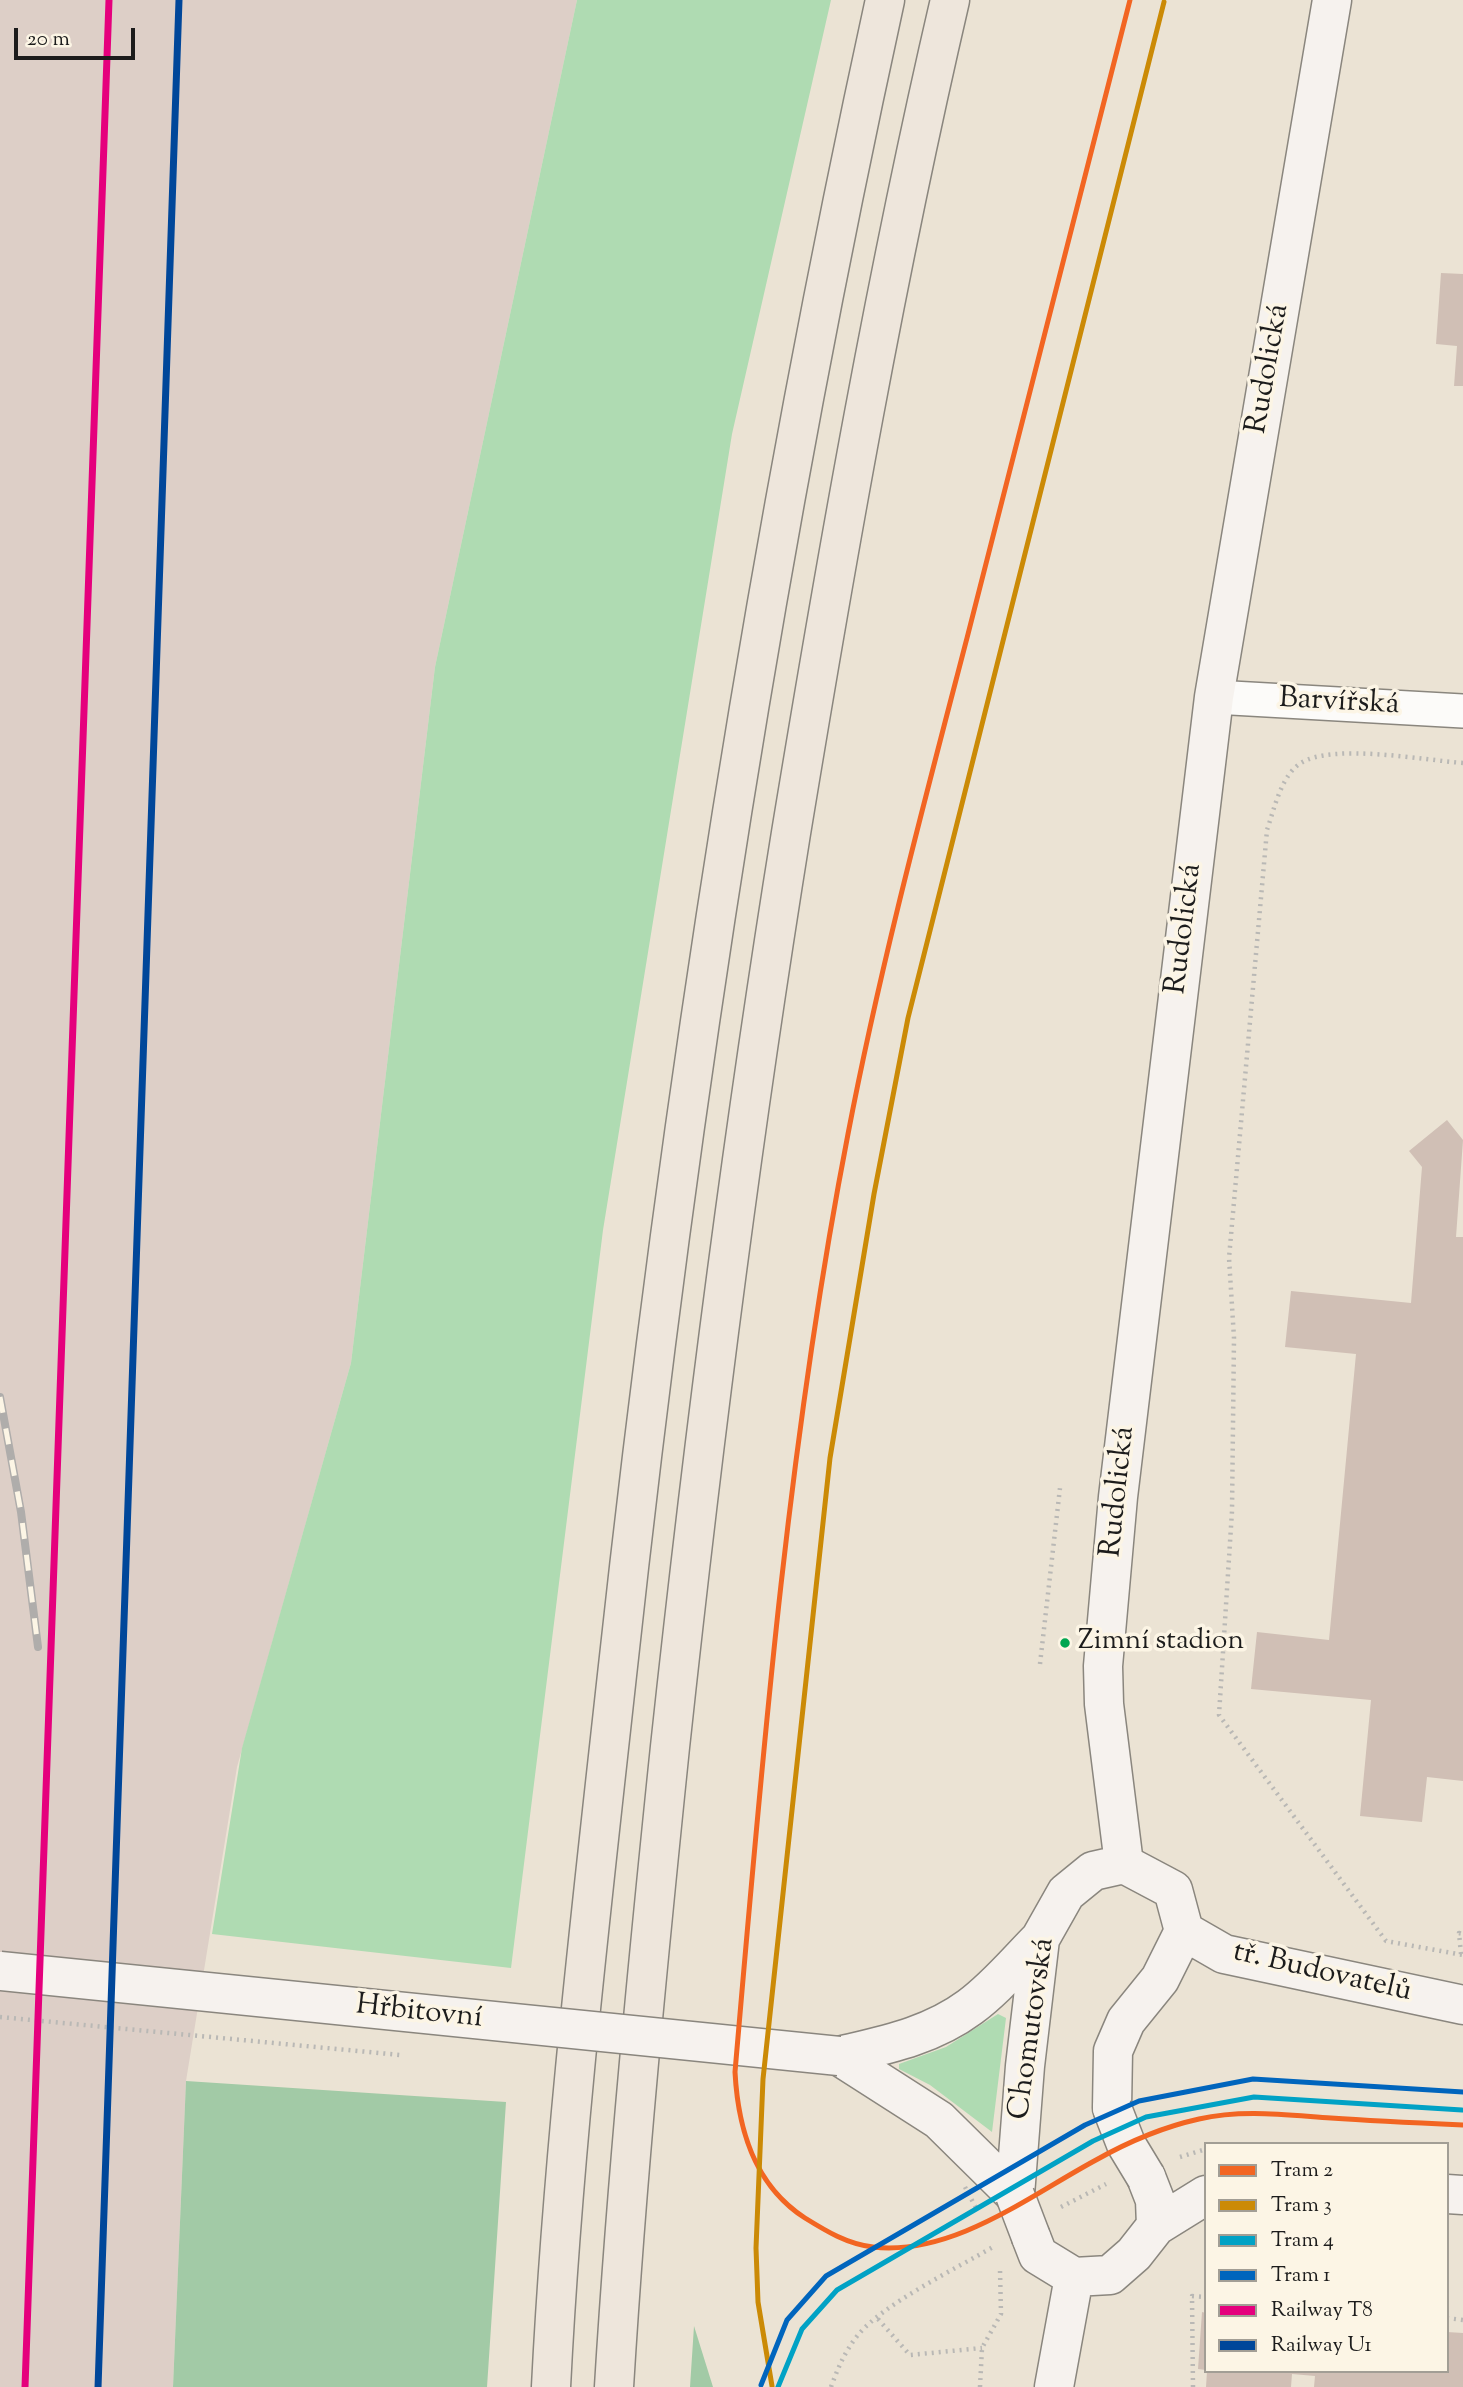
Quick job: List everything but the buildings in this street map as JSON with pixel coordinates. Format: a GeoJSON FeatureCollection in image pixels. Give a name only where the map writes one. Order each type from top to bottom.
{"type":"FeatureCollection","features":[{"type":"Feature","properties":{"kind":"highway"},"geometry":{"type":"LineString","coordinates":[[551,2387],[556,2289],[585,1967],[641,1451],[695,1044],[760,642],[848,170],[885,0]]}},
{"type":"Feature","properties":{"kind":"highway"},"geometry":{"type":"LineString","coordinates":[[614,2387],[643,2006],[694,1520],[758,1038],[820,659],[899,226],[950,0]]}},
{"type":"Feature","properties":{"kind":"street","name":"Rudolická"},"geometry":{"type":"LineString","coordinates":[[1124,1864],[1104,1704],[1103,1666],[1118,1497],[1214,696],[1332,0]]}},
{"type":"Feature","properties":{"kind":"street","name":"Barvířská"},"geometry":{"type":"LineString","coordinates":[[1214,696],[1463,711]]}},
{"type":"Feature","properties":{"kind":"street"},"geometry":{"type":"LineString","coordinates":[[1124,1864],[1173,1889],[1184,1931],[1160,1979],[1126,2021],[1113,2051],[1112,2108],[1126,2144],[1146,2177],[1155,2200],[1156,2226]]}},
{"type":"Feature","properties":{"kind":"street","name":"Chomutovská"},"geometry":{"type":"LineString","coordinates":[[1074,2277],[1038,2255],[1008,2173],[1040,1939],[1066,1893],[1093,1871],[1124,1864]]}},
{"type":"Feature","properties":{"kind":"street","name":"tř. Budovatelů"},"geometry":{"type":"LineString","coordinates":[[1184,1931],[1224,1954],[1463,2005]]}},
{"type":"Feature","properties":{"kind":"street"},"geometry":{"type":"LineString","coordinates":[[839,2056],[908,2040],[941,2024],[971,2006],[1040,1939]]}},
{"type":"Feature","properties":{"kind":"street","name":"Hřbitovní"},"geometry":{"type":"LineString","coordinates":[[0,1971],[839,2056]]}},
{"type":"Feature","properties":{"kind":"street"},"geometry":{"type":"LineString","coordinates":[[839,2056],[939,2120],[1008,2173]]}},
{"type":"Feature","properties":{"kind":"street"},"geometry":{"type":"LineString","coordinates":[[1054,2387],[1074,2277],[1110,2274],[1134,2255],[1156,2226],[1204,2196]]}},
{"type":"Feature","properties":{"kind":"path"},"geometry":{"type":"LineString","coordinates":[[1463,763],[1329,752],[1299,763],[1284,784],[1267,830],[1229,1258],[1234,1338],[1232,1511],[1219,1715],[1386,1941],[1462,1955],[1459,1933],[1463,1934]]}},
{"type":"Feature","properties":{"kind":"path"},"geometry":{"type":"LineString","coordinates":[[1040,1664],[1060,1488]]}},
{"type":"Feature","properties":{"kind":"path"},"geometry":{"type":"LineString","coordinates":[[980,2387],[982,2347],[1001,2314],[1000,2267]]}},
{"type":"Feature","properties":{"kind":"path"},"geometry":{"type":"LineString","coordinates":[[1193,2387],[1192,2296],[1204,2297]]}},
{"type":"Feature","properties":{"kind":"path"},"geometry":{"type":"LineString","coordinates":[[831,2387],[841,2358],[860,2332],[878,2319],[910,2356],[982,2347]]}},
{"type":"Feature","properties":{"kind":"shaded area"},"geometry":{"type":"Polygon","coordinates":[[[0,0],[577,0],[435,667],[351,1363],[237,1767],[186,2081],[173,2387],[0,2387],[0,0]]]}},
{"type":"Feature","properties":{"kind":"green space"},"geometry":{"type":"Polygon","coordinates":[[[577,0],[831,0],[732,434],[603,1230],[511,1968],[212,1934],[242,1748],[351,1363],[435,667],[577,0]]]}},
{"type":"Feature","properties":{"kind":"green space"},"geometry":{"type":"Polygon","coordinates":[[[998,2014],[1006,2018],[992,2132],[930,2085],[899,2069],[899,2064],[946,2047],[998,2014]]]}},
{"type":"Feature","properties":{"kind":"green space"},"geometry":{"type":"Polygon","coordinates":[[[186,2081],[506,2102],[487,2387],[173,2387],[186,2081]]]}},
{"type":"Feature","properties":{"kind":"green space"},"geometry":{"type":"Polygon","coordinates":[[[694,2326],[713,2387],[690,2387],[694,2326]]]}},
{"type":"Feature","properties":{"kind":"railway"},"geometry":{"type":"LineString","coordinates":[[0,1397],[21,1512],[38,1647]]}},
{"type":"Feature","properties":{"kind":"tram line","name":"2"},"geometry":{"type":"LineString","coordinates":[[1130,0],[903,885],[848,1134],[809,1367],[779,1602],[735,2072],[740,2114],[745,2135],[761,2172],[787,2205],[837,2236],[873,2247],[903,2247],[961,2233],[1017,2206],[1121,2147],[1159,2131],[1199,2119],[1232,2114],[1265,2114],[1463,2125]]}},
{"type":"Feature","properties":{"kind":"tram line","name":"3"},"geometry":{"type":"LineString","coordinates":[[772,2386],[758,2302],[756,2248],[763,2079],[830,1458],[874,1194],[908,1018],[1164,2]]}},
{"type":"Feature","properties":{"kind":"tram line","name":"1"},"geometry":{"type":"LineString","coordinates":[[761,2385],[787,2320],[826,2276],[1085,2125],[1139,2101],[1253,2079],[1463,2092]]}},
{"type":"Feature","properties":{"kind":"tram line","name":"4"},"geometry":{"type":"LineString","coordinates":[[778,2387],[802,2329],[837,2290],[1093,2141],[1146,2117],[1254,2097],[1462,2110]]}},
{"type":"Feature","properties":{"kind":"rail line","name":"T8"},"geometry":{"type":"LineString","coordinates":[[25,2387],[109,0]]}},
{"type":"Feature","properties":{"kind":"rail line","name":"U1"},"geometry":{"type":"LineString","coordinates":[[98,2387],[179,0]]}},
{"type":"Feature","properties":{"kind":"place","name":"Zimní stadion"},"geometry":{"type":"Point","coordinates":[1065,1643]}}]}
